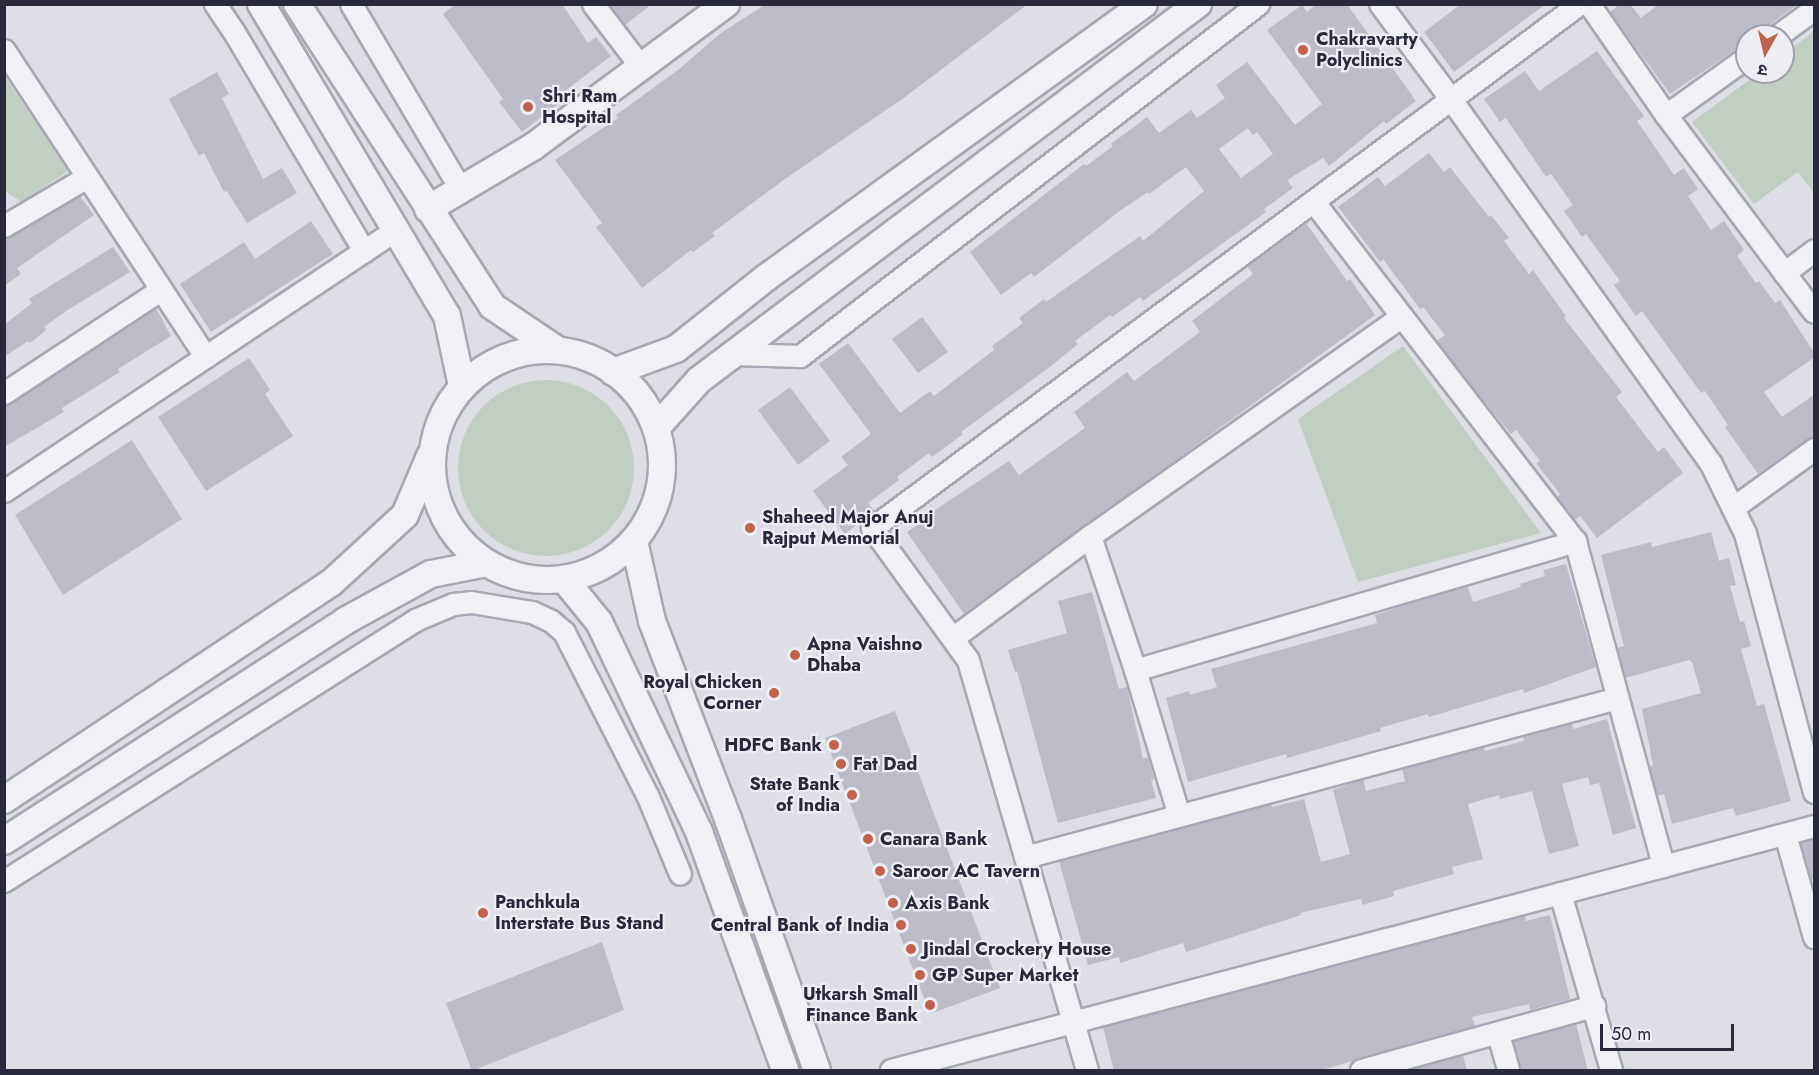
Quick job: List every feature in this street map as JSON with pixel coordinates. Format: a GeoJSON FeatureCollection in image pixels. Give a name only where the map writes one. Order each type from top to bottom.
{"type":"FeatureCollection","features":[{"type":"Feature","properties":{"kind":"street"},"geometry":{"type":"LineString","coordinates":[[215,4],[364,251]]}},
{"type":"Feature","properties":{"kind":"street"},"geometry":{"type":"LineString","coordinates":[[261,4],[447,316],[462,386]]}},
{"type":"Feature","properties":{"kind":"street"},"geometry":{"type":"LineString","coordinates":[[297,4],[492,306],[556,349],[597,360],[632,386],[657,427],[663,466],[660,490],[651,516],[634,541],[603,566],[564,579],[540,580],[520,577],[487,563],[454,534],[435,493],[432,453],[435,432],[444,410],[462,386],[491,363],[516,353],[556,349]]}},
{"type":"Feature","properties":{"kind":"street"},"geometry":{"type":"LineString","coordinates":[[351,4],[460,188]]}},
{"type":"Feature","properties":{"kind":"street"},"geometry":{"type":"LineString","coordinates":[[593,4],[641,67]]}},
{"type":"Feature","properties":{"kind":"street"},"geometry":{"type":"LineString","coordinates":[[428,209],[534,146],[726,4]]}},
{"type":"Feature","properties":{"kind":"street"},"geometry":{"type":"LineString","coordinates":[[613,372],[676,349],[767,277],[1143,4]]}},
{"type":"Feature","properties":{"kind":"street"},"geometry":{"type":"LineString","coordinates":[[657,427],[699,380],[1198,4]]}},
{"type":"Feature","properties":{"kind":"street"},"geometry":{"type":"LineString","coordinates":[[733,354],[800,356],[1258,4]]}},
{"type":"Feature","properties":{"kind":"street"},"geometry":{"type":"LineString","coordinates":[[1380,4],[1450,98],[1711,464],[1745,533],[1815,792]]}},
{"type":"Feature","properties":{"kind":"street"},"geometry":{"type":"LineString","coordinates":[[1087,1071],[968,660],[954,637],[872,528],[1579,4]]}},
{"type":"Feature","properties":{"kind":"street"},"geometry":{"type":"LineString","coordinates":[[1588,4],[1665,115],[1815,312]]}},
{"type":"Feature","properties":{"kind":"street"},"geometry":{"type":"LineString","coordinates":[[1794,24],[1815,9]]}},
{"type":"Feature","properties":{"kind":"street"},"geometry":{"type":"LineString","coordinates":[[4,50],[206,357]]}},
{"type":"Feature","properties":{"kind":"street"},"geometry":{"type":"LineString","coordinates":[[1665,115],[1735,65]]}},
{"type":"Feature","properties":{"kind":"street"},"geometry":{"type":"LineString","coordinates":[[10,217],[87,177]]}},
{"type":"Feature","properties":{"kind":"street"},"geometry":{"type":"LineString","coordinates":[[1313,201],[1575,542],[1663,866]]}},
{"type":"Feature","properties":{"kind":"street"},"geometry":{"type":"LineString","coordinates":[[4,491],[396,230]]}},
{"type":"Feature","properties":{"kind":"street"},"geometry":{"type":"LineString","coordinates":[[1784,273],[1815,250]]}},
{"type":"Feature","properties":{"kind":"street"},"geometry":{"type":"LineString","coordinates":[[4,393],[160,290]]}},
{"type":"Feature","properties":{"kind":"street"},"geometry":{"type":"LineString","coordinates":[[954,637],[1090,536],[1400,317]]}},
{"type":"Feature","properties":{"kind":"street"},"geometry":{"type":"LineString","coordinates":[[1734,507],[1815,449]]}},
{"type":"Feature","properties":{"kind":"street"},"geometry":{"type":"LineString","coordinates":[[4,800],[331,583],[405,515],[432,453]]}},
{"type":"Feature","properties":{"kind":"street"},"geometry":{"type":"LineString","coordinates":[[1090,536],[1135,670],[1179,816]]}},
{"type":"Feature","properties":{"kind":"street"},"geometry":{"type":"LineString","coordinates":[[634,541],[652,621],[728,819],[817,1071]]}},
{"type":"Feature","properties":{"kind":"street"},"geometry":{"type":"LineString","coordinates":[[1135,670],[1575,542]]}},
{"type":"Feature","properties":{"kind":"street"},"geometry":{"type":"LineString","coordinates":[[4,841],[345,621],[431,574],[487,563]]}},
{"type":"Feature","properties":{"kind":"street"},"geometry":{"type":"LineString","coordinates":[[564,579],[599,622],[699,832],[785,1071]]}},
{"type":"Feature","properties":{"kind":"street"},"geometry":{"type":"LineString","coordinates":[[4,881],[415,620],[453,604],[471,602],[532,612],[551,621],[564,632],[648,797],[680,874]]}},
{"type":"Feature","properties":{"kind":"street"},"geometry":{"type":"LineString","coordinates":[[1025,857],[1617,698]]}},
{"type":"Feature","properties":{"kind":"street"},"geometry":{"type":"LineString","coordinates":[[891,1071],[1815,826]]}},
{"type":"Feature","properties":{"kind":"street"},"geometry":{"type":"LineString","coordinates":[[1785,834],[1815,937]]}},
{"type":"Feature","properties":{"kind":"street"},"geometry":{"type":"LineString","coordinates":[[1560,893],[1611,1071]]}},
{"type":"Feature","properties":{"kind":"street"},"geometry":{"type":"LineString","coordinates":[[1361,1071],[1413,1064],[1498,1034],[1594,1006]]}},
{"type":"Feature","properties":{"kind":"street"},"geometry":{"type":"LineString","coordinates":[[1498,1034],[1508,1071]]}},
{"type":"Feature","properties":{"kind":"green space"},"geometry":{"type":"Polygon","coordinates":[[[1814,31],[1814,193],[1798,172],[1754,204],[1692,122],[1744,84],[1795,84],[1795,46],[1814,31]]]}},
{"type":"Feature","properties":{"kind":"green space"},"geometry":{"type":"Polygon","coordinates":[[[5,77],[68,171],[22,202],[5,191],[5,77]]]}},
{"type":"Feature","properties":{"kind":"green space"},"geometry":{"type":"Polygon","coordinates":[[[1403,346],[1541,533],[1358,582],[1298,419],[1403,346]]]}},
{"type":"Feature","properties":{"kind":"green space"},"geometry":{"type":"Polygon","coordinates":[[[546,380],[580,387],[595,395],[608,406],[619,419],[627,434],[634,468],[627,502],[619,517],[608,530],[595,541],[580,549],[546,556],[512,549],[497,541],[484,530],[473,517],[465,502],[458,468],[465,434],[473,419],[484,406],[497,395],[512,387],[546,380]]]}},
{"type":"Feature","properties":{"kind":"building"},"geometry":{"type":"Polygon","coordinates":[[[456,4],[562,4],[588,43],[596,37],[611,56],[553,100],[557,105],[522,132],[499,102],[503,99],[443,14],[456,4]]]}},
{"type":"Feature","properties":{"kind":"building"},"geometry":{"type":"Polygon","coordinates":[[[609,4],[652,4],[625,25],[609,4]]]}},
{"type":"Feature","properties":{"kind":"building"},"geometry":{"type":"Polygon","coordinates":[[[766,4],[1028,4],[905,97],[785,179],[712,233],[715,236],[693,252],[691,250],[642,288],[596,227],[602,223],[555,160],[618,118],[616,115],[678,70],[721,33],[766,4]]]}},
{"type":"Feature","properties":{"kind":"building"},"geometry":{"type":"Polygon","coordinates":[[[1317,4],[1347,4],[1416,101],[1386,124],[1384,121],[1329,166],[1323,158],[1287,180],[1293,188],[1264,209],[1266,212],[1143,301],[1140,297],[1112,317],[1110,315],[1075,341],[1078,344],[1051,366],[961,432],[963,434],[932,457],[929,453],[897,477],[899,480],[868,503],[874,511],[845,534],[813,491],[848,465],[841,457],[871,434],[819,364],[848,343],[900,413],[930,391],[934,396],[994,350],[992,346],[1023,323],[1019,318],[1044,299],[1046,302],[1140,236],[1143,241],[1204,191],[1186,167],[1149,194],[1148,192],[1121,210],[1034,277],[1031,273],[1001,295],[970,252],[1084,164],[1086,166],[1113,146],[1111,144],[1147,117],[1159,133],[1191,110],[1197,118],[1225,98],[1216,85],[1247,62],[1295,125],[1322,104],[1267,30],[1302,5],[1307,12],[1317,4]],[[1248,128],[1219,149],[1241,178],[1273,154],[1257,132],[1253,135],[1248,128]]]}},
{"type":"Feature","properties":{"kind":"building"},"geometry":{"type":"Polygon","coordinates":[[[1461,4],[1546,4],[1454,72],[1424,32],[1461,4]]]}},
{"type":"Feature","properties":{"kind":"building"},"geometry":{"type":"Polygon","coordinates":[[[1620,4],[1630,4],[1641,18],[1659,4],[1798,4],[1771,24],[1735,24],[1735,50],[1670,94],[1610,12],[1620,4]]]}},
{"type":"Feature","properties":{"kind":"building"},"geometry":{"type":"Polygon","coordinates":[[[1597,51],[1644,116],[1637,121],[1674,175],[1684,168],[1698,189],[1688,196],[1711,230],[1724,221],[1744,250],[1737,256],[1756,283],[1759,281],[1775,303],[1780,300],[1815,354],[1815,357],[1764,392],[1782,417],[1815,394],[1815,437],[1807,439],[1758,474],[1725,427],[1728,425],[1705,391],[1701,393],[1642,311],[1636,316],[1614,285],[1620,281],[1586,234],[1582,237],[1564,211],[1573,205],[1551,174],[1546,177],[1506,118],[1500,122],[1484,99],[1525,71],[1539,91],[1597,51]]]}},
{"type":"Feature","properties":{"kind":"building"},"geometry":{"type":"Polygon","coordinates":[[[217,72],[229,94],[222,98],[263,179],[282,168],[297,193],[247,223],[227,191],[224,192],[204,153],[199,156],[169,99],[217,72]]]}},
{"type":"Feature","properties":{"kind":"building"},"geometry":{"type":"Polygon","coordinates":[[[1429,153],[1444,172],[1450,167],[1489,217],[1491,215],[1509,238],[1504,241],[1529,274],[1533,270],[1566,316],[1564,318],[1622,392],[1616,397],[1658,452],[1664,447],[1683,473],[1597,538],[1580,516],[1575,520],[1557,497],[1560,494],[1536,463],[1540,461],[1516,430],[1511,434],[1437,341],[1445,335],[1423,307],[1420,309],[1383,259],[1380,262],[1338,207],[1378,177],[1385,186],[1429,153]]]}},
{"type":"Feature","properties":{"kind":"building"},"geometry":{"type":"Polygon","coordinates":[[[80,196],[94,215],[17,268],[21,274],[4,286],[4,239],[80,196]]]}},
{"type":"Feature","properties":{"kind":"building"},"geometry":{"type":"Polygon","coordinates":[[[311,221],[333,254],[211,332],[180,284],[244,242],[255,259],[311,221]]]}},
{"type":"Feature","properties":{"kind":"building"},"geometry":{"type":"Polygon","coordinates":[[[1306,223],[1347,281],[1350,279],[1375,315],[964,614],[907,532],[928,518],[926,516],[1009,461],[1019,475],[1085,428],[1074,412],[1127,372],[1134,381],[1200,332],[1192,321],[1253,274],[1247,266],[1306,223]]]}},
{"type":"Feature","properties":{"kind":"building"},"geometry":{"type":"Polygon","coordinates":[[[113,247],[130,272],[66,311],[44,327],[46,330],[30,343],[28,341],[4,357],[4,325],[32,303],[29,299],[113,247]]]}},
{"type":"Feature","properties":{"kind":"building"},"geometry":{"type":"Polygon","coordinates":[[[156,308],[171,336],[118,369],[120,372],[62,408],[64,412],[4,447],[4,406],[156,308]]]}},
{"type":"Feature","properties":{"kind":"building"},"geometry":{"type":"Polygon","coordinates":[[[922,317],[948,352],[918,373],[892,339],[922,317]]]}},
{"type":"Feature","properties":{"kind":"building"},"geometry":{"type":"Polygon","coordinates":[[[249,358],[270,390],[265,394],[293,436],[206,491],[158,417],[249,358]]]}},
{"type":"Feature","properties":{"kind":"building"},"geometry":{"type":"Polygon","coordinates":[[[790,387],[830,441],[798,465],[758,410],[790,387]]]}},
{"type":"Feature","properties":{"kind":"building"},"geometry":{"type":"Polygon","coordinates":[[[132,440],[182,519],[63,595],[15,515],[132,440]]]}},
{"type":"Feature","properties":{"kind":"building"},"geometry":{"type":"Polygon","coordinates":[[[1711,532],[1719,561],[1729,558],[1736,585],[1730,586],[1740,622],[1744,621],[1751,646],[1741,649],[1757,706],[1764,704],[1791,801],[1736,816],[1733,808],[1672,824],[1664,794],[1657,796],[1649,767],[1653,765],[1642,709],[1701,693],[1692,662],[1689,660],[1625,678],[1617,648],[1624,646],[1601,555],[1651,542],[1652,547],[1711,532]]]}},
{"type":"Feature","properties":{"kind":"building"},"geometry":{"type":"Polygon","coordinates":[[[1566,564],[1596,667],[1524,693],[1523,689],[1429,717],[1428,714],[1380,728],[1381,731],[1287,758],[1286,754],[1188,782],[1166,698],[1189,691],[1190,695],[1217,687],[1211,669],[1377,623],[1375,615],[1443,593],[1468,587],[1473,602],[1521,587],[1520,584],[1545,576],[1543,570],[1566,564]]]}},
{"type":"Feature","properties":{"kind":"building"},"geometry":{"type":"Polygon","coordinates":[[[1092,592],[1119,689],[1127,687],[1143,759],[1148,757],[1154,779],[1151,780],[1156,798],[1058,823],[1017,671],[1015,672],[1008,650],[1067,633],[1058,601],[1092,592]]]}},
{"type":"Feature","properties":{"kind":"building"},"geometry":{"type":"Polygon","coordinates":[[[895,711],[1000,988],[930,1014],[825,738],[895,711]]]}},
{"type":"Feature","properties":{"kind":"building"},"geometry":{"type":"Polygon","coordinates":[[[1607,719],[1636,828],[1613,835],[1599,783],[1590,785],[1588,777],[1562,784],[1579,846],[1549,854],[1532,791],[1500,799],[1499,795],[1468,804],[1483,859],[1452,867],[1454,874],[1393,891],[1394,896],[1362,905],[1361,899],[1300,913],[1301,915],[1186,952],[1183,943],[1120,963],[1119,957],[1088,965],[1059,861],[1271,804],[1272,807],[1304,799],[1321,862],[1350,854],[1333,790],[1363,779],[1366,791],[1405,781],[1402,769],[1484,747],[1485,751],[1524,741],[1523,736],[1572,724],[1573,729],[1607,719]]]}},
{"type":"Feature","properties":{"kind":"building"},"geometry":{"type":"Polygon","coordinates":[[[1815,839],[1815,879],[1811,879],[1801,843],[1815,839]]]}},
{"type":"Feature","properties":{"kind":"building"},"geometry":{"type":"Polygon","coordinates":[[[1550,915],[1570,999],[1530,1010],[1529,1004],[1472,1017],[1475,1026],[1318,1071],[1114,1071],[1103,1027],[1525,916],[1526,921],[1550,915]]]}},
{"type":"Feature","properties":{"kind":"building"},"geometry":{"type":"Polygon","coordinates":[[[602,942],[624,1010],[472,1071],[446,1003],[602,942]]]}},
{"type":"Feature","properties":{"kind":"building"},"geometry":{"type":"Polygon","coordinates":[[[1576,1024],[1588,1071],[1520,1071],[1513,1041],[1576,1024]]]}},
{"type":"Feature","properties":{"kind":"building"},"geometry":{"type":"Polygon","coordinates":[[[1463,1055],[1467,1071],[1407,1071],[1463,1055]]]}},
{"type":"Feature","properties":{"kind":"place","name":"Chakravarty Polyclinics"},"geometry":{"type":"Point","coordinates":[1303,50]}},
{"type":"Feature","properties":{"kind":"place","name":"Shri Ram Hospital"},"geometry":{"type":"Point","coordinates":[528,107]}},
{"type":"Feature","properties":{"kind":"place","name":"Shaheed Major Anuj Rajput Memorial"},"geometry":{"type":"Point","coordinates":[750,528]}},
{"type":"Feature","properties":{"kind":"place","name":"Apna Vaishno Dhaba"},"geometry":{"type":"Point","coordinates":[795,655]}},
{"type":"Feature","properties":{"kind":"place","name":"Royal Chicken Corner"},"geometry":{"type":"Point","coordinates":[774,693]}},
{"type":"Feature","properties":{"kind":"place","name":"HDFC Bank"},"geometry":{"type":"Point","coordinates":[834,745]}},
{"type":"Feature","properties":{"kind":"place","name":"Fat Dad"},"geometry":{"type":"Point","coordinates":[841,764]}},
{"type":"Feature","properties":{"kind":"place","name":"State Bank of India"},"geometry":{"type":"Point","coordinates":[852,795]}},
{"type":"Feature","properties":{"kind":"place","name":"Canara Bank"},"geometry":{"type":"Point","coordinates":[868,839]}},
{"type":"Feature","properties":{"kind":"place","name":"Saroor AC Tavern"},"geometry":{"type":"Point","coordinates":[880,871]}},
{"type":"Feature","properties":{"kind":"place","name":"Axis Bank"},"geometry":{"type":"Point","coordinates":[893,903]}},
{"type":"Feature","properties":{"kind":"place","name":"Panchkula Interstate Bus Stand"},"geometry":{"type":"Point","coordinates":[483,913]}},
{"type":"Feature","properties":{"kind":"place","name":"Central Bank of India"},"geometry":{"type":"Point","coordinates":[901,925]}},
{"type":"Feature","properties":{"kind":"place","name":"Jindal Crockery House"},"geometry":{"type":"Point","coordinates":[911,949]}},
{"type":"Feature","properties":{"kind":"place","name":"GP Super Market"},"geometry":{"type":"Point","coordinates":[920,975]}},
{"type":"Feature","properties":{"kind":"place","name":"Utkarsh Small Finance Bank"},"geometry":{"type":"Point","coordinates":[930,1005]}}]}
